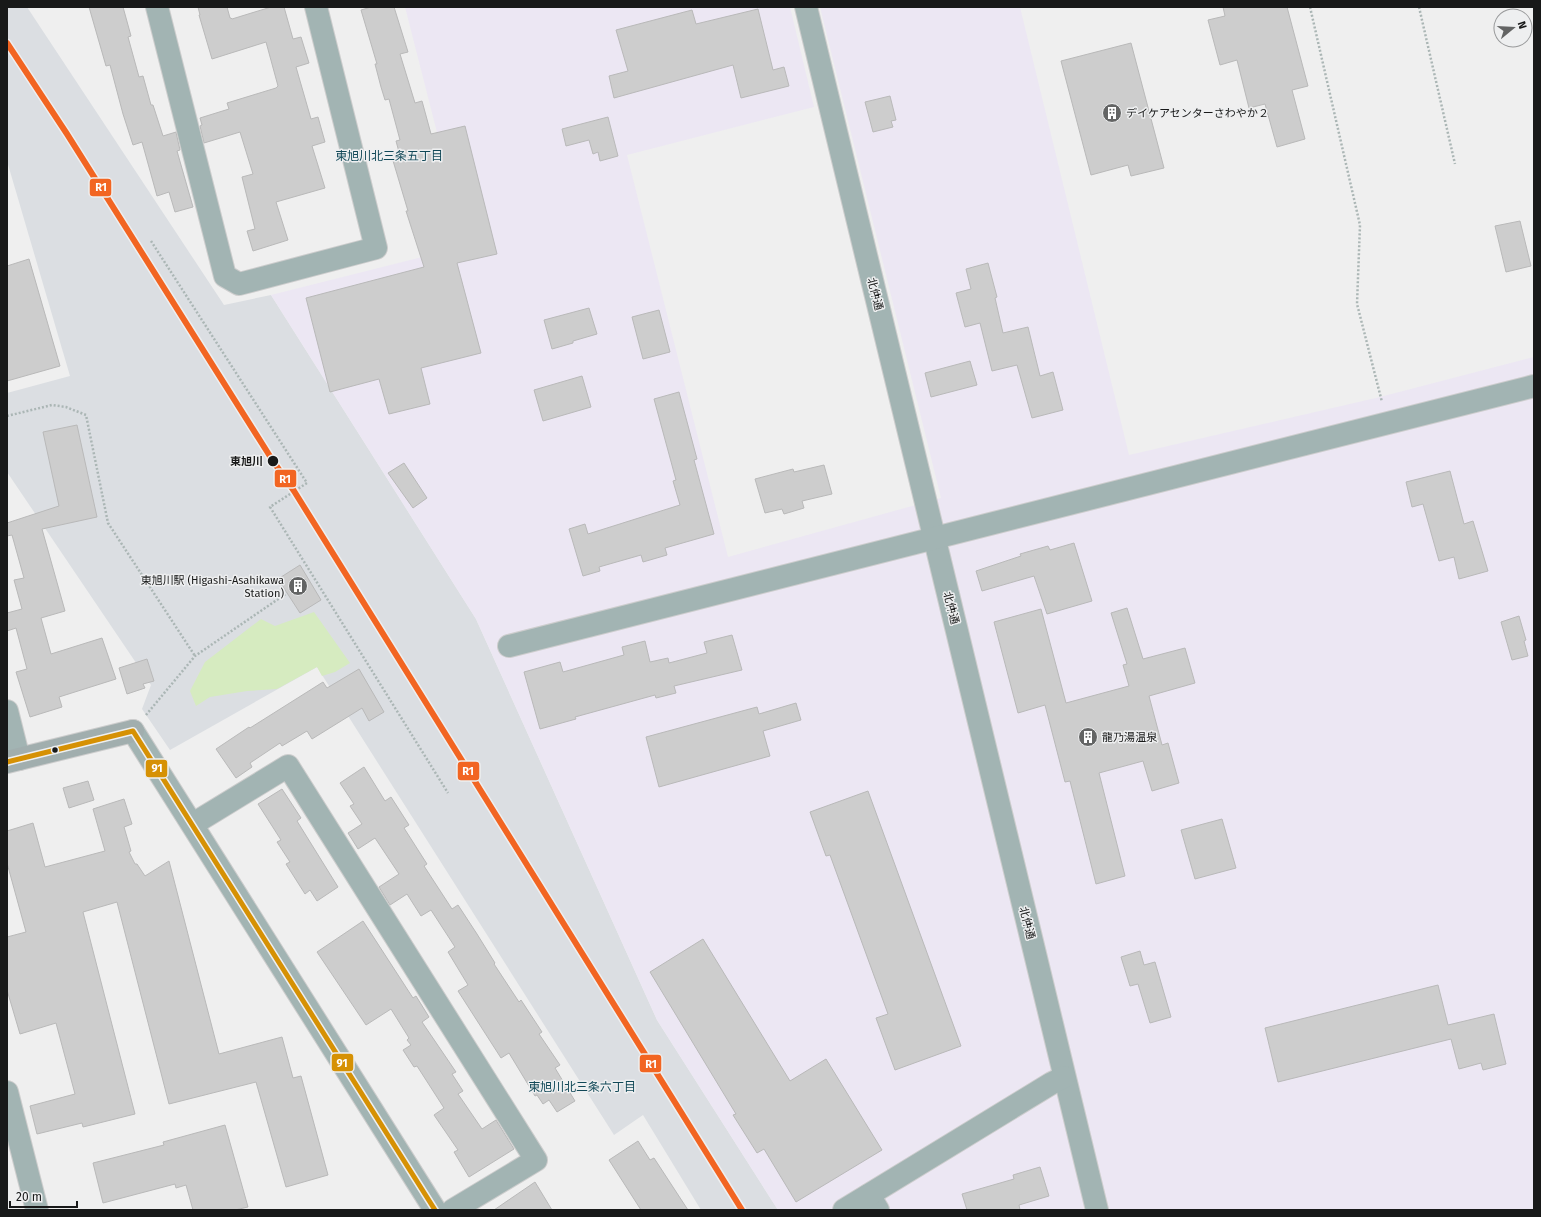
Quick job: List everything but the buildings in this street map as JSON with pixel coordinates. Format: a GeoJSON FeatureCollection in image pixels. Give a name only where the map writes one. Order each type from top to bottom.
{"type":"FeatureCollection","features":[{"type":"Feature","properties":{"kind":"main road"},"geometry":{"type":"LineString","coordinates":[[13,761],[133,731]]}},
{"type":"Feature","properties":{"kind":"street"},"geometry":{"type":"LineString","coordinates":[[157,7],[225,276],[239,284],[376,248],[316,7]]}},
{"type":"Feature","properties":{"kind":"street","name":"北仲通"},"geometry":{"type":"LineString","coordinates":[[806,7],[1097,1210]]}},
{"type":"Feature","properties":{"kind":"street"},"geometry":{"type":"LineString","coordinates":[[509,646],[1534,386]]}},
{"type":"Feature","properties":{"kind":"street"},"geometry":{"type":"LineString","coordinates":[[7,711],[13,761]]}},
{"type":"Feature","properties":{"kind":"street"},"geometry":{"type":"LineString","coordinates":[[133,731],[435,1210]]}},
{"type":"Feature","properties":{"kind":"street"},"geometry":{"type":"LineString","coordinates":[[193,824],[288,766],[536,1160],[453,1210]]}},
{"type":"Feature","properties":{"kind":"street"},"geometry":{"type":"LineString","coordinates":[[844,1210],[874,1202],[1052,1083],[1064,1077]]}},
{"type":"Feature","properties":{"kind":"street"},"geometry":{"type":"LineString","coordinates":[[7,1092],[37,1210]]}},
{"type":"Feature","properties":{"kind":"path"},"geometry":{"type":"LineString","coordinates":[[1310,7],[1360,225],[1357,304],[1388,422]]}},
{"type":"Feature","properties":{"kind":"path"},"geometry":{"type":"LineString","coordinates":[[1419,7],[1455,164]]}},
{"type":"Feature","properties":{"kind":"path"},"geometry":{"type":"LineString","coordinates":[[151,241],[307,483],[270,507],[448,793]]}},
{"type":"Feature","properties":{"kind":"path"},"geometry":{"type":"LineString","coordinates":[[7,416],[52,405],[66,407],[86,416],[108,522],[195,656]]}},
{"type":"Feature","properties":{"kind":"path"},"geometry":{"type":"LineString","coordinates":[[133,731],[195,656],[287,593]]}},
{"type":"Feature","properties":{"kind":"shaded area"},"geometry":{"type":"Polygon","coordinates":[[[7,7],[27,7],[224,305],[271,295],[476,619],[657,1020],[778,1210],[701,1210],[643,1115],[614,1135],[317,667],[170,750],[142,709],[151,685],[7,472],[7,393],[70,376],[7,161],[7,7]]]}},
{"type":"Feature","properties":{"kind":"shaded area"},"geometry":{"type":"Polygon","coordinates":[[[405,7],[790,7],[814,107],[627,155],[728,557],[941,498],[820,7],[1020,7],[1129,455],[1380,397],[1534,357],[1534,1210],[778,1210],[657,1020],[476,619],[271,295],[466,246],[405,7]]]}},
{"type":"Feature","properties":{"kind":"green space"},"geometry":{"type":"Polygon","coordinates":[[[314,612],[350,663],[335,672],[322,676],[317,667],[277,689],[247,691],[210,697],[196,706],[190,691],[205,662],[261,619],[275,626],[314,612]]]}},
{"type":"Feature","properties":{"kind":"transit line","name":"R1"},"geometry":{"type":"LineString","coordinates":[[7,43],[67,134],[273,461],[294,491],[742,1210]]}},
{"type":"Feature","properties":{"kind":"transit line","name":"91"},"geometry":{"type":"LineString","coordinates":[[7,762],[133,731],[435,1210]]}},
{"type":"Feature","properties":{"kind":"place","name":"デイケアセンターさわやか２"},"geometry":{"type":"Point","coordinates":[1112,113]}},
{"type":"Feature","properties":{"kind":"place","name":"東旭川"},"geometry":{"type":"Point","coordinates":[273,461]}},
{"type":"Feature","properties":{"kind":"place","name":"東旭川駅 (Higashi-Asahikawa Station)"},"geometry":{"type":"Point","coordinates":[298,586]}},
{"type":"Feature","properties":{"kind":"place","name":"龍乃湯温泉"},"geometry":{"type":"Point","coordinates":[1088,737]}},
{"type":"Feature","properties":{"kind":"district","name":"東旭川北三条五丁目"},"geometry":{"type":"Point","coordinates":[389,156]}},
{"type":"Feature","properties":{"kind":"district","name":"東旭川北三条六丁目"},"geometry":{"type":"Point","coordinates":[582,1087]}}]}
